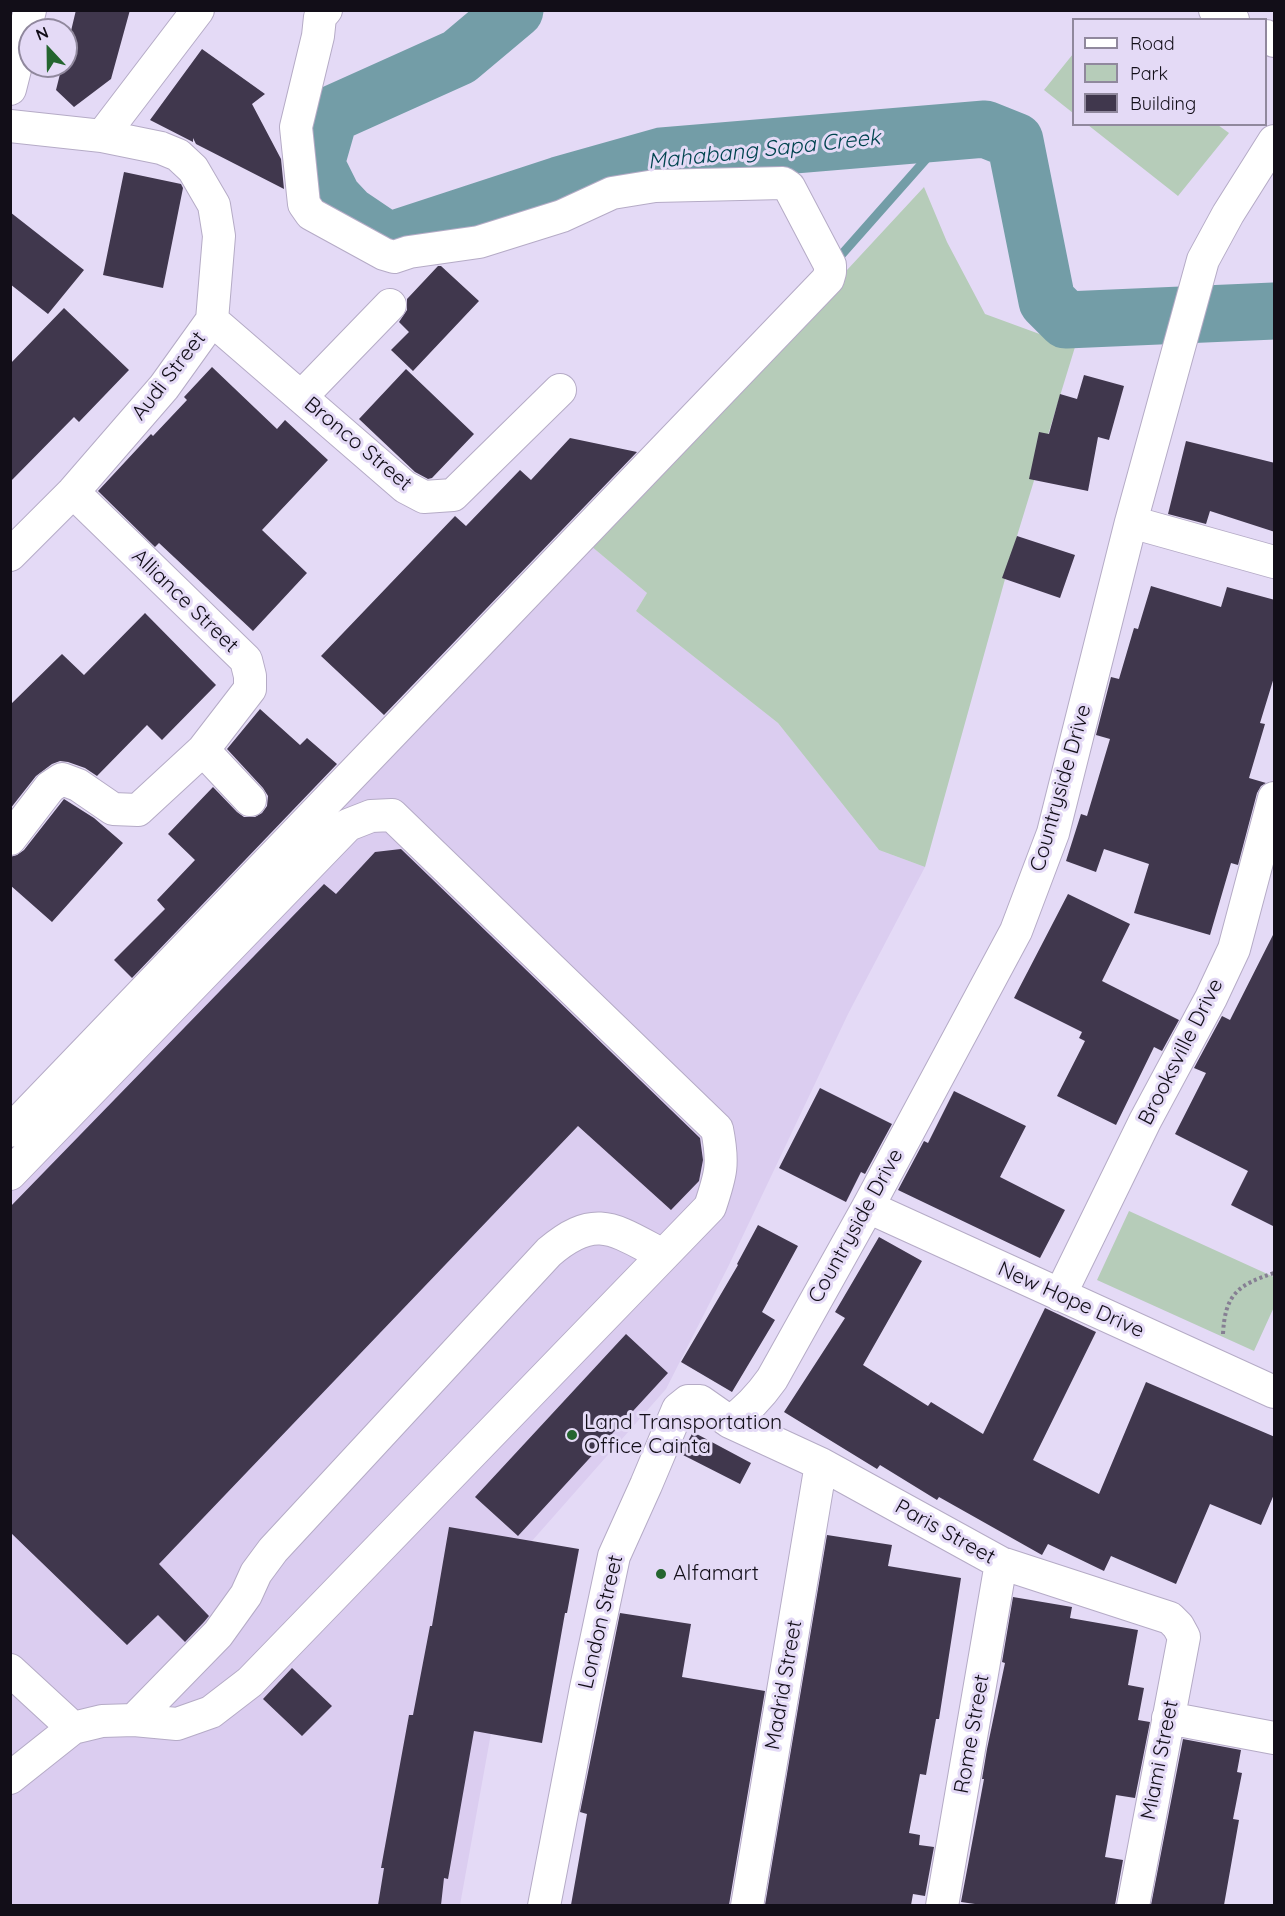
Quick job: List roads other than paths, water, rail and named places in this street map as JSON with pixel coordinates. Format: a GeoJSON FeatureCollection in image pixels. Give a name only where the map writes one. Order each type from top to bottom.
{"type":"FeatureCollection","features":[{"type":"Feature","properties":{"kind":"street"},"geometry":{"type":"LineString","coordinates":[[10,89],[30,10]]}},
{"type":"Feature","properties":{"kind":"street"},"geometry":{"type":"LineString","coordinates":[[102,136],[198,10]]}},
{"type":"Feature","properties":{"kind":"street"},"geometry":{"type":"LineString","coordinates":[[10,1131],[828,279],[830,273],[830,266],[789,187],[783,183],[655,186],[612,193],[562,216],[479,242],[409,252],[394,257],[384,254],[311,214],[304,204],[296,127],[318,36],[320,17],[326,10]]}},
{"type":"Feature","properties":{"kind":"street"},"geometry":{"type":"LineString","coordinates":[[1215,10],[1229,18]]}},
{"type":"Feature","properties":{"kind":"street","name":"Audi Street"},"geometry":{"type":"LineString","coordinates":[[10,126],[102,136],[160,148],[178,155],[193,169],[214,205],[219,236],[212,321],[164,387],[73,492],[10,555]]}},
{"type":"Feature","properties":{"kind":"street","name":"Countryside Drive"},"geometry":{"type":"LineString","coordinates":[[730,1422],[746,1410],[763,1392],[868,1207],[1016,932],[1053,833],[1131,522],[1203,260],[1228,214],[1275,141]]}},
{"type":"Feature","properties":{"kind":"street"},"geometry":{"type":"LineString","coordinates":[[301,397],[390,305]]}},
{"type":"Feature","properties":{"kind":"street","name":"Bronco Street"},"geometry":{"type":"LineString","coordinates":[[212,321],[405,487],[424,496],[453,495],[560,390]]}},
{"type":"Feature","properties":{"kind":"street","name":"Alliance Street"},"geometry":{"type":"LineString","coordinates":[[10,839],[50,787],[62,779],[78,785],[113,810],[138,810],[203,750],[250,689],[246,660],[73,492]]}},
{"type":"Feature","properties":{"kind":"street"},"geometry":{"type":"LineString","coordinates":[[1131,522],[1275,562]]}},
{"type":"Feature","properties":{"kind":"street"},"geometry":{"type":"LineString","coordinates":[[203,750],[250,800]]}},
{"type":"Feature","properties":{"kind":"street","name":"Brooksville Drive"},"geometry":{"type":"LineString","coordinates":[[1060,1295],[1145,1121],[1211,998],[1234,949],[1275,798]]}},
{"type":"Feature","properties":{"kind":"street"},"geometry":{"type":"LineString","coordinates":[[10,1174],[348,825],[371,816],[392,815],[717,1129],[722,1154],[720,1176],[710,1207],[250,1682],[212,1712],[177,1724],[134,1720],[102,1721],[73,1728],[10,1778]]}},
{"type":"Feature","properties":{"kind":"street","name":"New Hope Drive"},"geometry":{"type":"LineString","coordinates":[[868,1207],[1275,1392]]}},
{"type":"Feature","properties":{"kind":"street"},"geometry":{"type":"LineString","coordinates":[[134,1720],[218,1634],[246,1595],[256,1574],[273,1550],[549,1252],[563,1240],[580,1231],[597,1227],[616,1231],[663,1255]]}},
{"type":"Feature","properties":{"kind":"street","name":"London Street"},"geometry":{"type":"LineString","coordinates":[[544,1905],[614,1556],[678,1409],[688,1401],[700,1401],[730,1422]]}},
{"type":"Feature","properties":{"kind":"street","name":"Paris Street"},"geometry":{"type":"LineString","coordinates":[[730,1422],[821,1464],[1001,1563],[1170,1618]]}},
{"type":"Feature","properties":{"kind":"street","name":"Madrid Street"},"geometry":{"type":"LineString","coordinates":[[747,1905],[821,1464]]}},
{"type":"Feature","properties":{"kind":"street","name":"Rome Street"},"geometry":{"type":"LineString","coordinates":[[942,1905],[1001,1563]]}},
{"type":"Feature","properties":{"kind":"street","name":"Miami Street"},"geometry":{"type":"LineString","coordinates":[[1133,1905],[1184,1637],[1170,1618]]}},
{"type":"Feature","properties":{"kind":"street"},"geometry":{"type":"LineString","coordinates":[[10,1670],[73,1728]]}},
{"type":"Feature","properties":{"kind":"street"},"geometry":{"type":"LineString","coordinates":[[1168,1718],[1275,1738]]}},
{"type":"Feature","properties":{"kind":"waterway","name":"Mahabang Sapa Creek"},"geometry":{"type":"LineString","coordinates":[[515,10],[459,57],[330,115],[316,164],[333,198],[348,214],[388,241],[559,185],[662,156],[985,129],[1015,141],[1047,301],[1066,320],[1274,311]]}},
{"type":"Feature","properties":{"kind":"waterway"},"geometry":{"type":"LineString","coordinates":[[835,262],[950,132]]}},
{"type":"Feature","properties":{"kind":"place","name":"Land Transportation Office Cainta"},"geometry":{"type":"Point","coordinates":[572,1435]}},
{"type":"Feature","properties":{"kind":"place","name":"Alfamart"},"geometry":{"type":"Point","coordinates":[661,1574]}}]}
